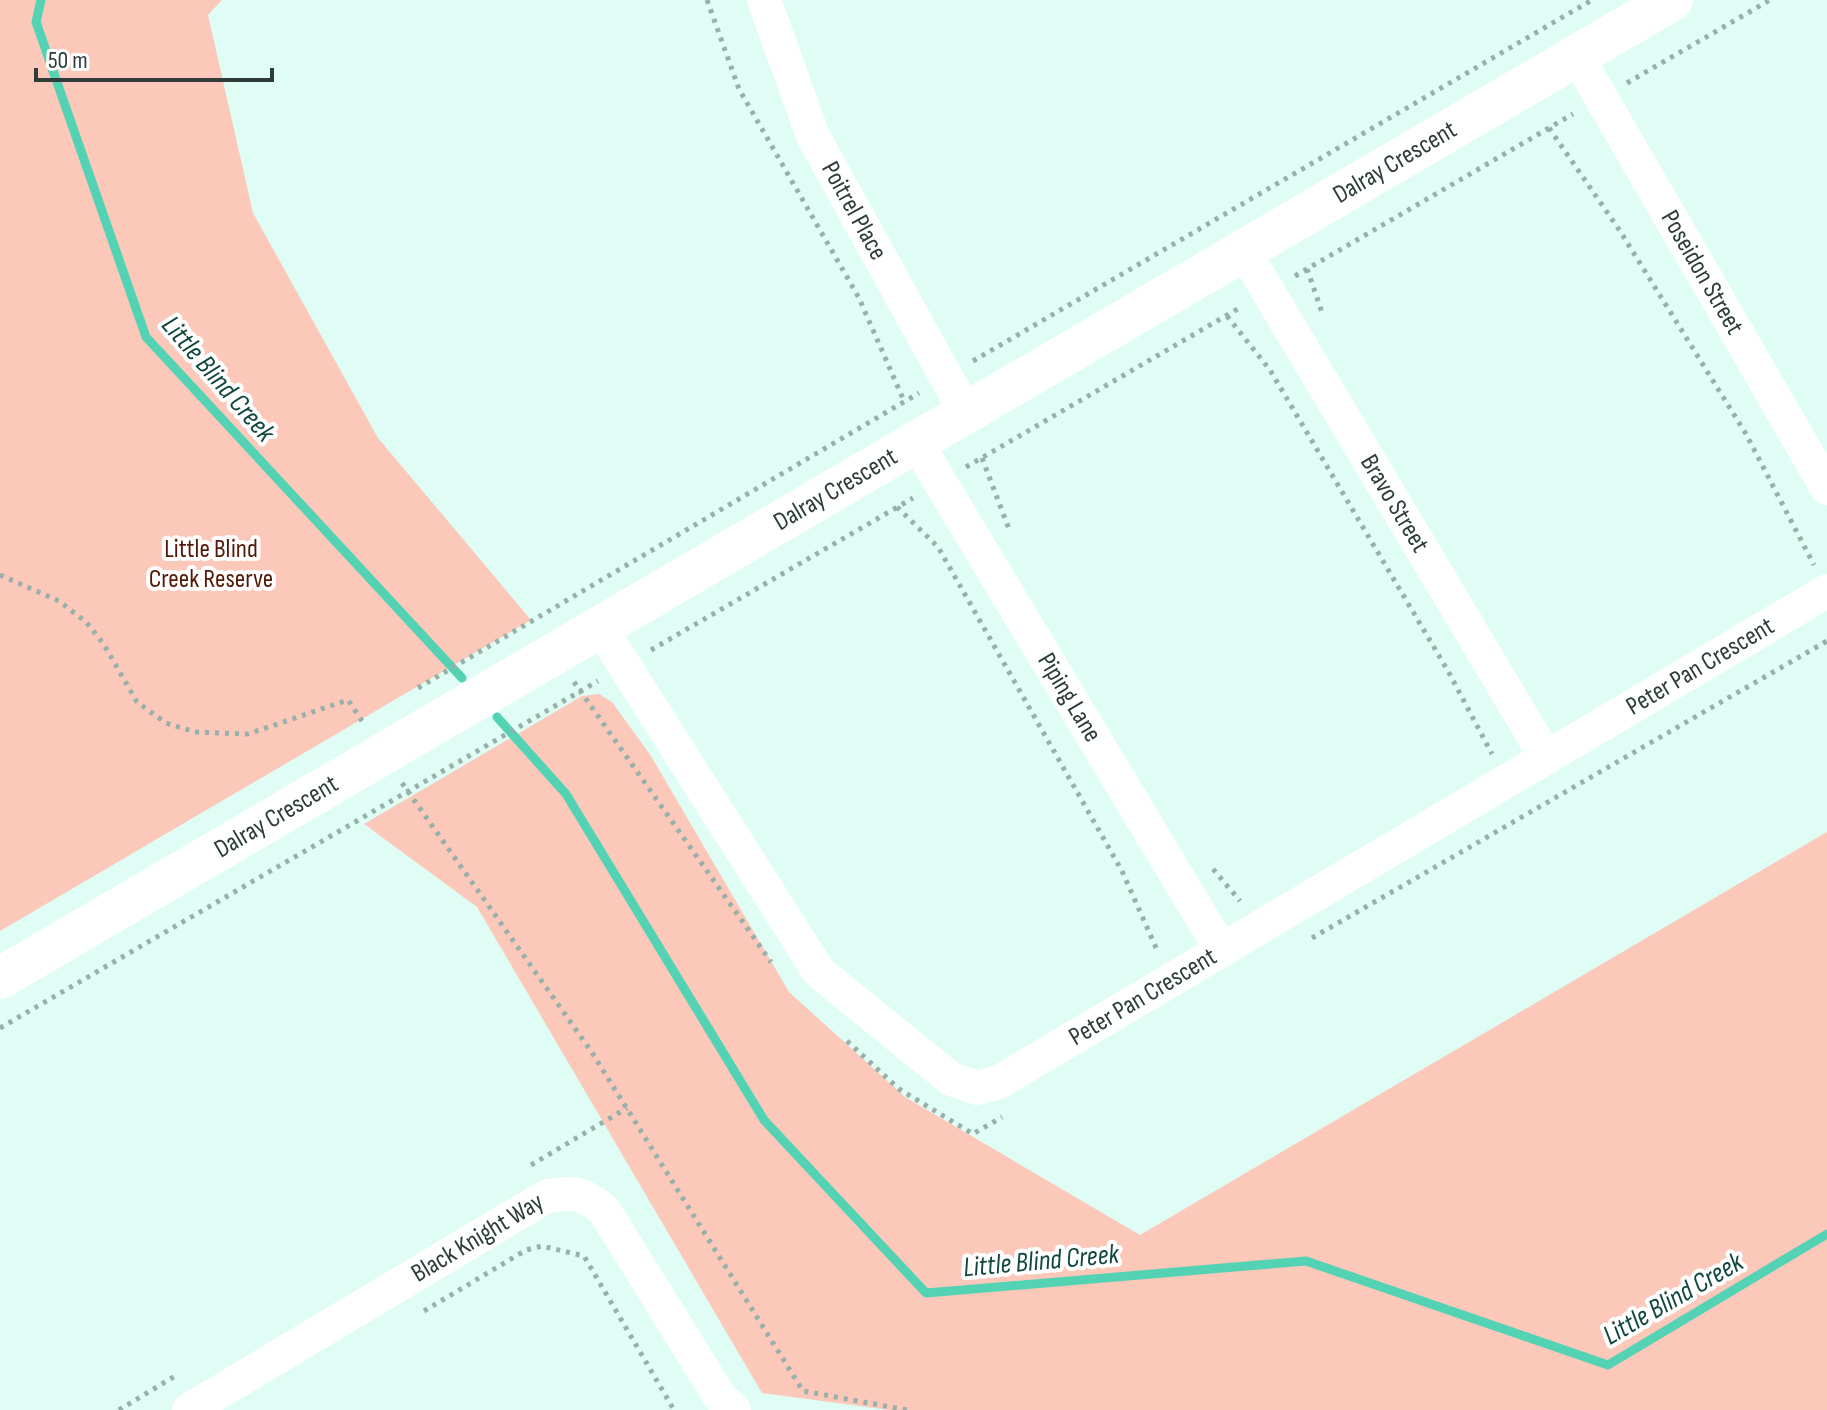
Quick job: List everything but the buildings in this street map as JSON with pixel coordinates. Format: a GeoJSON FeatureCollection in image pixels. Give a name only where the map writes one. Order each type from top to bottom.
{"type":"FeatureCollection","features":[{"type":"Feature","properties":{"kind":"street","name":"Poitrel Place"},"geometry":{"type":"LineString","coordinates":[[764,0],[813,136],[966,413]]}},
{"type":"Feature","properties":{"kind":"street","name":"Dalray Crescent"},"geometry":{"type":"LineString","coordinates":[[0,978],[1672,0]]}},
{"type":"Feature","properties":{"kind":"street","name":"Poseidon Street"},"geometry":{"type":"LineString","coordinates":[[1577,56],[1827,488]]}},
{"type":"Feature","properties":{"kind":"street","name":"Bravo Street"},"geometry":{"type":"LineString","coordinates":[[1244,251],[1546,757]]}},
{"type":"Feature","properties":{"kind":"street","name":"Piping Lane"},"geometry":{"type":"LineString","coordinates":[[916,442],[1222,951]]}},
{"type":"Feature","properties":{"kind":"street","name":"Peter Pan Crescent"},"geometry":{"type":"LineString","coordinates":[[600,627],[819,972],[951,1079],[977,1088],[999,1082],[1546,757],[1822,580]]}},
{"type":"Feature","properties":{"kind":"street","name":"Black Knight Way"},"geometry":{"type":"LineString","coordinates":[[189,1410],[547,1196],[570,1193],[587,1196],[604,1210],[720,1397],[734,1410]]}},
{"type":"Feature","properties":{"kind":"path"},"geometry":{"type":"LineString","coordinates":[[707,0],[739,89],[859,298],[904,401]]}},
{"type":"Feature","properties":{"kind":"path"},"geometry":{"type":"LineString","coordinates":[[449,668],[1592,0]]}},
{"type":"Feature","properties":{"kind":"path"},"geometry":{"type":"LineString","coordinates":[[0,1028],[1770,0]]}},
{"type":"Feature","properties":{"kind":"path"},"geometry":{"type":"LineString","coordinates":[[1549,128],[1620,231],[1746,434],[1822,580]]}},
{"type":"Feature","properties":{"kind":"path"},"geometry":{"type":"LineString","coordinates":[[1227,316],[1270,370],[1448,671],[1494,758]]}},
{"type":"Feature","properties":{"kind":"path"},"geometry":{"type":"LineString","coordinates":[[897,507],[938,547],[1122,871],[1159,955]]}},
{"type":"Feature","properties":{"kind":"path"},"geometry":{"type":"LineString","coordinates":[[0,575],[59,601],[86,622],[103,643],[137,702],[166,723],[195,732],[248,734],[348,700],[591,1051],[803,1391],[907,1410]]}},
{"type":"Feature","properties":{"kind":"path"},"geometry":{"type":"LineString","coordinates":[[531,620],[775,969]]}},
{"type":"Feature","properties":{"kind":"path"},"geometry":{"type":"LineString","coordinates":[[1304,943],[1827,641]]}},
{"type":"Feature","properties":{"kind":"path"},"geometry":{"type":"LineString","coordinates":[[841,1035],[899,1089],[973,1134],[1015,1110]]}},
{"type":"Feature","properties":{"kind":"path"},"geometry":{"type":"LineString","coordinates":[[419,1314],[526,1250],[542,1246],[584,1256],[674,1410]]}},
{"type":"Feature","properties":{"kind":"green space","name":"Little Blind Creek Reserve"},"geometry":{"type":"Polygon","coordinates":[[[0,0],[222,0],[208,15],[253,213],[378,438],[531,620],[0,931],[0,0]]]}},
{"type":"Feature","properties":{"kind":"green space"},"geometry":{"type":"Polygon","coordinates":[[[599,694],[612,702],[651,756],[789,992],[905,1097],[1140,1235],[1827,832],[1827,1410],[890,1410],[762,1393],[477,907],[364,824],[582,696],[599,694]]]}},
{"type":"Feature","properties":{"kind":"waterway","name":"Little Blind Creek"},"geometry":{"type":"LineString","coordinates":[[41,0],[36,22],[146,337],[462,678]]}},
{"type":"Feature","properties":{"kind":"waterway","name":"Little Blind Creek"},"geometry":{"type":"LineString","coordinates":[[497,717],[566,794],[764,1120],[926,1293],[1306,1261],[1608,1365],[1827,1234]]}}]}
